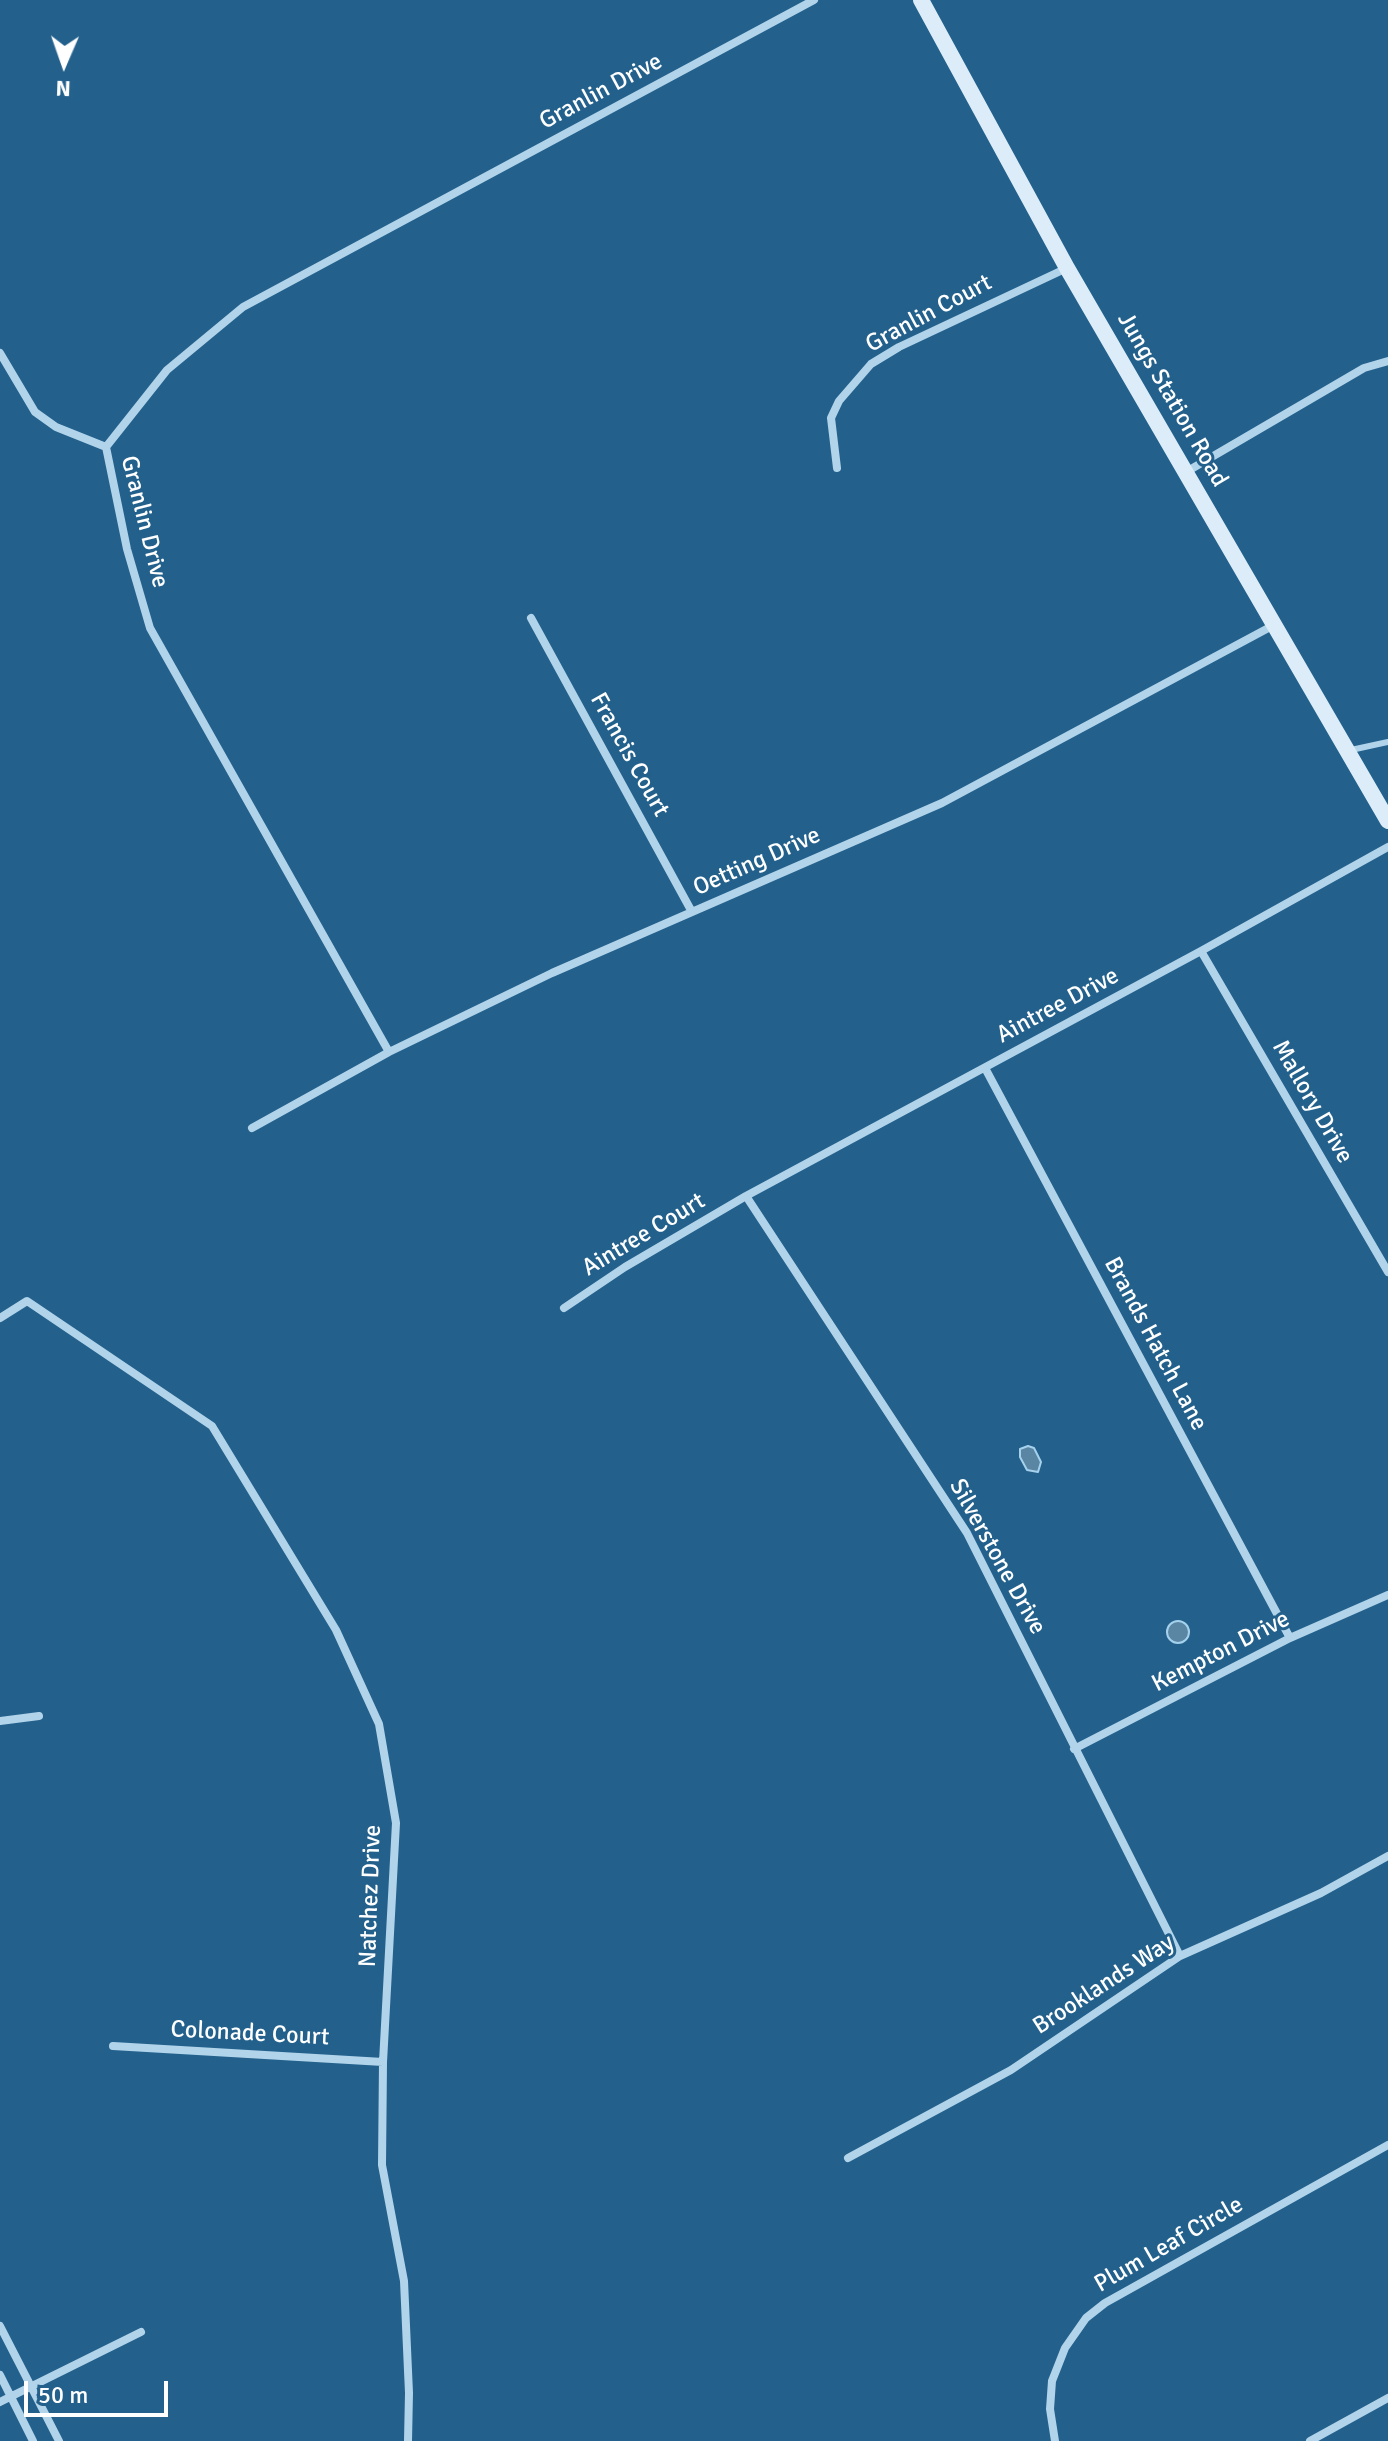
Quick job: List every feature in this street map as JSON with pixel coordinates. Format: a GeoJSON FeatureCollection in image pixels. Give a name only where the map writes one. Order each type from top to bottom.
{"type":"FeatureCollection","features":[{"type":"Feature","properties":{"kind":"main road","name":"Jungs Station Road"},"geometry":{"type":"LineString","coordinates":[[921,0],[1067,268],[1388,821]]}},
{"type":"Feature","properties":{"kind":"street","name":"Granlin Drive"},"geometry":{"type":"LineString","coordinates":[[389,1052],[150,628],[127,549],[106,447],[167,370],[243,307],[814,0]]}},
{"type":"Feature","properties":{"kind":"street","name":"Granlin Court"},"geometry":{"type":"LineString","coordinates":[[837,468],[831,418],[839,401],[871,364],[899,347],[1067,268]]}},
{"type":"Feature","properties":{"kind":"street"},"geometry":{"type":"LineString","coordinates":[[0,353],[35,412],[56,427],[106,447]]}},
{"type":"Feature","properties":{"kind":"street"},"geometry":{"type":"LineString","coordinates":[[1186,472],[1364,368],[1388,361]]}},
{"type":"Feature","properties":{"kind":"street","name":"Francis Court"},"geometry":{"type":"LineString","coordinates":[[531,618],[692,912]]}},
{"type":"Feature","properties":{"kind":"street","name":"Oetting Drive"},"geometry":{"type":"LineString","coordinates":[[252,1128],[389,1052],[552,973],[942,803],[1274,625]]}},
{"type":"Feature","properties":{"kind":"street","name":"Aintree Drive"},"geometry":{"type":"LineString","coordinates":[[746,1196],[1388,847]]}},
{"type":"Feature","properties":{"kind":"street","name":"Mallory Drive"},"geometry":{"type":"LineString","coordinates":[[1201,951],[1388,1272]]}},
{"type":"Feature","properties":{"kind":"street","name":"Brands Hatch Lane"},"geometry":{"type":"LineString","coordinates":[[985,1068],[1290,1638]]}},
{"type":"Feature","properties":{"kind":"street","name":"Aintree Court"},"geometry":{"type":"LineString","coordinates":[[564,1308],[625,1267],[746,1196]]}},
{"type":"Feature","properties":{"kind":"street","name":"Silverstone Drive"},"geometry":{"type":"LineString","coordinates":[[746,1196],[967,1533],[1180,1956]]}},
{"type":"Feature","properties":{"kind":"street","name":"Natchez Drive"},"geometry":{"type":"LineString","coordinates":[[0,1318],[27,1301],[212,1426],[336,1630],[379,1724],[396,1823],[383,2062],[382,2165],[404,2281],[408,2441]]}},
{"type":"Feature","properties":{"kind":"street","name":"Kempton Drive"},"geometry":{"type":"LineString","coordinates":[[1074,1749],[1290,1638],[1388,1595]]}},
{"type":"Feature","properties":{"kind":"street"},"geometry":{"type":"LineString","coordinates":[[0,1721],[39,1716]]}},
{"type":"Feature","properties":{"kind":"street","name":"Brooklands Way"},"geometry":{"type":"LineString","coordinates":[[848,2158],[1011,2070],[1180,1956],[1321,1893],[1388,1856]]}},
{"type":"Feature","properties":{"kind":"street","name":"Colonade Court"},"geometry":{"type":"LineString","coordinates":[[113,2046],[383,2062]]}},
{"type":"Feature","properties":{"kind":"street","name":"Plum Leaf Circle"},"geometry":{"type":"LineString","coordinates":[[1055,2441],[1050,2409],[1052,2381],[1065,2348],[1086,2318],[1105,2303],[1388,2145]]}},
{"type":"Feature","properties":{"kind":"street"},"geometry":{"type":"LineString","coordinates":[[0,2326],[59,2441]]}},
{"type":"Feature","properties":{"kind":"street"},"geometry":{"type":"LineString","coordinates":[[0,2402],[141,2332]]}},
{"type":"Feature","properties":{"kind":"street"},"geometry":{"type":"LineString","coordinates":[[0,2375],[33,2441]]}},
{"type":"Feature","properties":{"kind":"street"},"geometry":{"type":"LineString","coordinates":[[1310,2441],[1388,2398]]}},
{"type":"Feature","properties":{"kind":"lane"},"geometry":{"type":"LineString","coordinates":[[1347,751],[1388,742]]}},
{"type":"Feature","properties":{"kind":"water"},"geometry":{"type":"Polygon","coordinates":[[[1028,1446],[1034,1448],[1041,1462],[1038,1472],[1027,1470],[1020,1457],[1020,1449],[1028,1446]]]}},
{"type":"Feature","properties":{"kind":"water"},"geometry":{"type":"Polygon","coordinates":[[[1178,1621],[1186,1624],[1189,1632],[1186,1640],[1178,1643],[1170,1640],[1167,1632],[1170,1624],[1178,1621]]]}}]}
